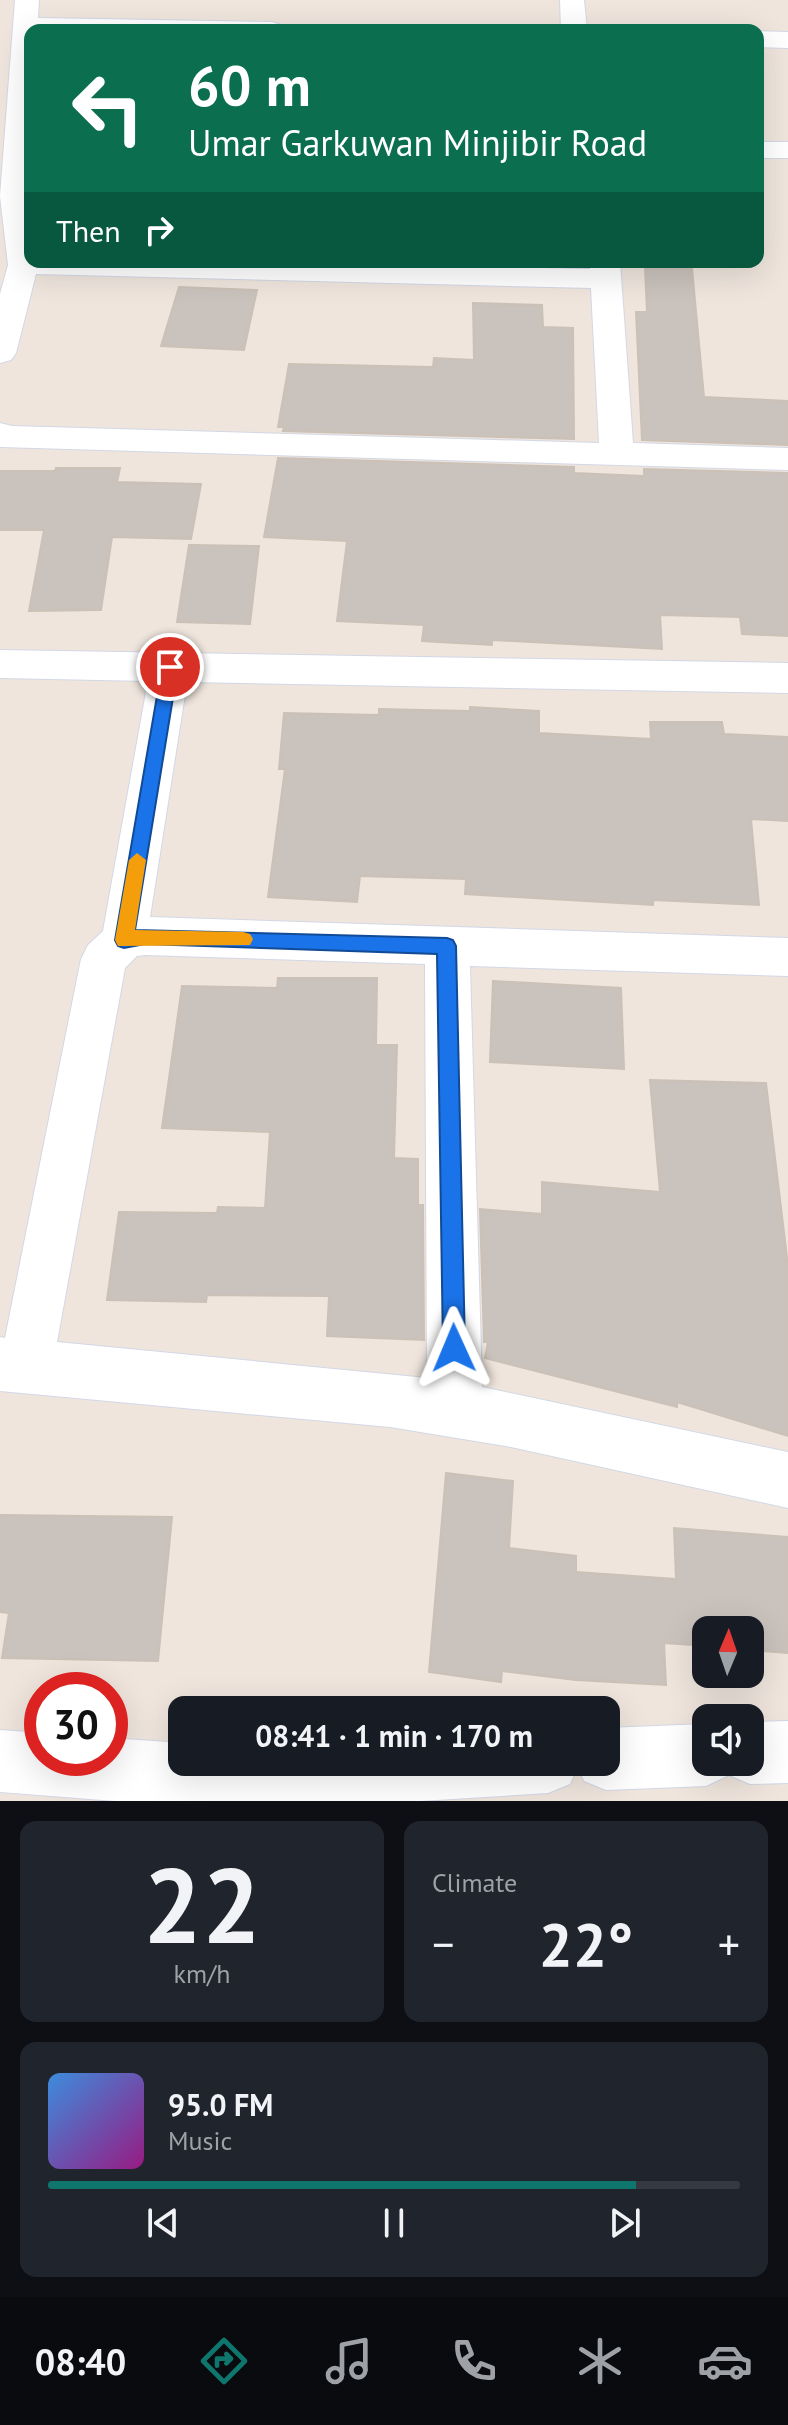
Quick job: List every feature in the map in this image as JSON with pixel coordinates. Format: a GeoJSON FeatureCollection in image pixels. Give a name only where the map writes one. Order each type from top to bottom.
{"type":"FeatureCollection","features":[{"type":"Feature","properties":{"kind":"street"},"geometry":{"type":"LineString","coordinates":[[572,0],[574,24]]}},
{"type":"Feature","properties":{"kind":"street"},"geometry":{"type":"LineString","coordinates":[[26,13],[185,24]]}},
{"type":"Feature","properties":{"kind":"street"},"geometry":{"type":"LineString","coordinates":[[764,39],[788,40]]}},
{"type":"Feature","properties":{"kind":"street"},"geometry":{"type":"LineString","coordinates":[[0,353],[23,265],[14,205],[24,136]]}},
{"type":"Feature","properties":{"kind":"street"},"geometry":{"type":"LineString","coordinates":[[764,150],[788,150]]}},
{"type":"Feature","properties":{"kind":"street"},"geometry":{"type":"LineString","coordinates":[[314,268],[606,271],[617,454]]}},
{"type":"Feature","properties":{"kind":"street"},"geometry":{"type":"LineString","coordinates":[[0,434],[4,437],[788,459]]}},
{"type":"Feature","properties":{"kind":"street"},"geometry":{"type":"LineString","coordinates":[[0,664],[788,678]]}},
{"type":"Feature","properties":{"kind":"street"},"geometry":{"type":"LineString","coordinates":[[124,940],[170,667]]}},
{"type":"Feature","properties":{"kind":"street"},"geometry":{"type":"LineString","coordinates":[[788,957],[145,936],[124,940],[104,959],[13,1366],[390,1400],[511,1419],[788,1480]]}},
{"type":"Feature","properties":{"kind":"street"},"geometry":{"type":"LineString","coordinates":[[447,946],[455,1410]]}},
{"type":"Feature","properties":{"kind":"street"},"geometry":{"type":"LineString","coordinates":[[764,1753],[788,1752]]}},
{"type":"Feature","properties":{"kind":"street"},"geometry":{"type":"LineString","coordinates":[[620,1758],[692,1756]]}},
{"type":"Feature","properties":{"kind":"street"},"geometry":{"type":"LineString","coordinates":[[0,1761],[168,1774]]}},
{"type":"Feature","properties":{"kind":"street"},"geometry":{"type":"LineString","coordinates":[[198,1776],[251,1780],[317,1776]]}},
{"type":"Feature","properties":{"kind":"building"},"geometry":{"type":"Polygon","coordinates":[[[645,268],[692,269],[704,397],[788,401],[788,445],[642,440],[636,312],[647,312],[645,268]]]}},
{"type":"Feature","properties":{"kind":"building"},"geometry":{"type":"Polygon","coordinates":[[[179,287],[257,290],[244,350],[161,346],[179,287]]]}},
{"type":"Feature","properties":{"kind":"building"},"geometry":{"type":"Polygon","coordinates":[[[473,303],[542,305],[543,327],[573,328],[574,439],[283,431],[284,427],[278,427],[289,364],[433,367],[434,358],[474,360],[473,303]]]}},
{"type":"Feature","properties":{"kind":"building"},"geometry":{"type":"Polygon","coordinates":[[[278,458],[574,467],[574,473],[644,476],[644,469],[788,473],[788,636],[742,634],[740,617],[660,615],[662,649],[492,640],[492,645],[422,641],[424,625],[337,621],[347,541],[264,537],[278,458]]]}},
{"type":"Feature","properties":{"kind":"building"},"geometry":{"type":"Polygon","coordinates":[[[56,468],[120,468],[117,482],[201,484],[191,539],[112,537],[101,610],[29,611],[44,530],[0,530],[0,471],[55,471],[56,468]]]}},
{"type":"Feature","properties":{"kind":"building"},"geometry":{"type":"Polygon","coordinates":[[[189,545],[259,546],[250,624],[177,622],[189,545]]]}},
{"type":"Feature","properties":{"kind":"building"},"geometry":{"type":"Polygon","coordinates":[[[470,707],[539,711],[539,733],[651,739],[650,722],[722,722],[724,734],[788,737],[788,821],[751,819],[759,905],[653,900],[653,905],[465,894],[466,879],[360,876],[357,902],[268,897],[285,769],[279,769],[284,713],[379,715],[379,709],[470,711],[470,707]]]}},
{"type":"Feature","properties":{"kind":"building"},"geometry":{"type":"Polygon","coordinates":[[[278,978],[377,978],[376,1045],[397,1045],[394,1158],[418,1159],[418,1205],[423,1205],[424,1340],[327,1336],[329,1296],[207,1295],[206,1302],[107,1300],[119,1212],[217,1213],[218,1207],[265,1208],[270,1132],[162,1128],[182,986],[277,988],[278,978]]]}},
{"type":"Feature","properties":{"kind":"building"},"geometry":{"type":"Polygon","coordinates":[[[493,981],[621,988],[624,1069],[490,1062],[493,981]]]}},
{"type":"Feature","properties":{"kind":"building"},"geometry":{"type":"Polygon","coordinates":[[[650,1080],[766,1083],[788,1266],[788,1436],[677,1402],[677,1407],[485,1358],[488,1342],[484,1342],[480,1209],[542,1214],[542,1182],[660,1192],[650,1080]]]}},
{"type":"Feature","properties":{"kind":"building"},"geometry":{"type":"Polygon","coordinates":[[[446,1473],[513,1481],[509,1548],[576,1556],[576,1572],[676,1579],[674,1528],[788,1537],[788,1653],[764,1651],[764,1616],[692,1616],[692,1645],[664,1643],[666,1685],[576,1680],[502,1671],[501,1682],[429,1672],[446,1473]]]}},
{"type":"Feature","properties":{"kind":"building"},"geometry":{"type":"Polygon","coordinates":[[[0,1515],[172,1517],[158,1661],[2,1658],[9,1613],[0,1612],[0,1515]]]}},
{"type":"Feature","properties":{"kind":"slow traffic"},"geometry":{"type":"LineString","coordinates":[[137,860],[124,940],[145,936],[243,939]]}},
{"type":"Feature","properties":{"kind":"route"},"geometry":{"type":"LineString","coordinates":[[170,667],[124,940],[145,936],[447,946],[454,1348]]}}]}
